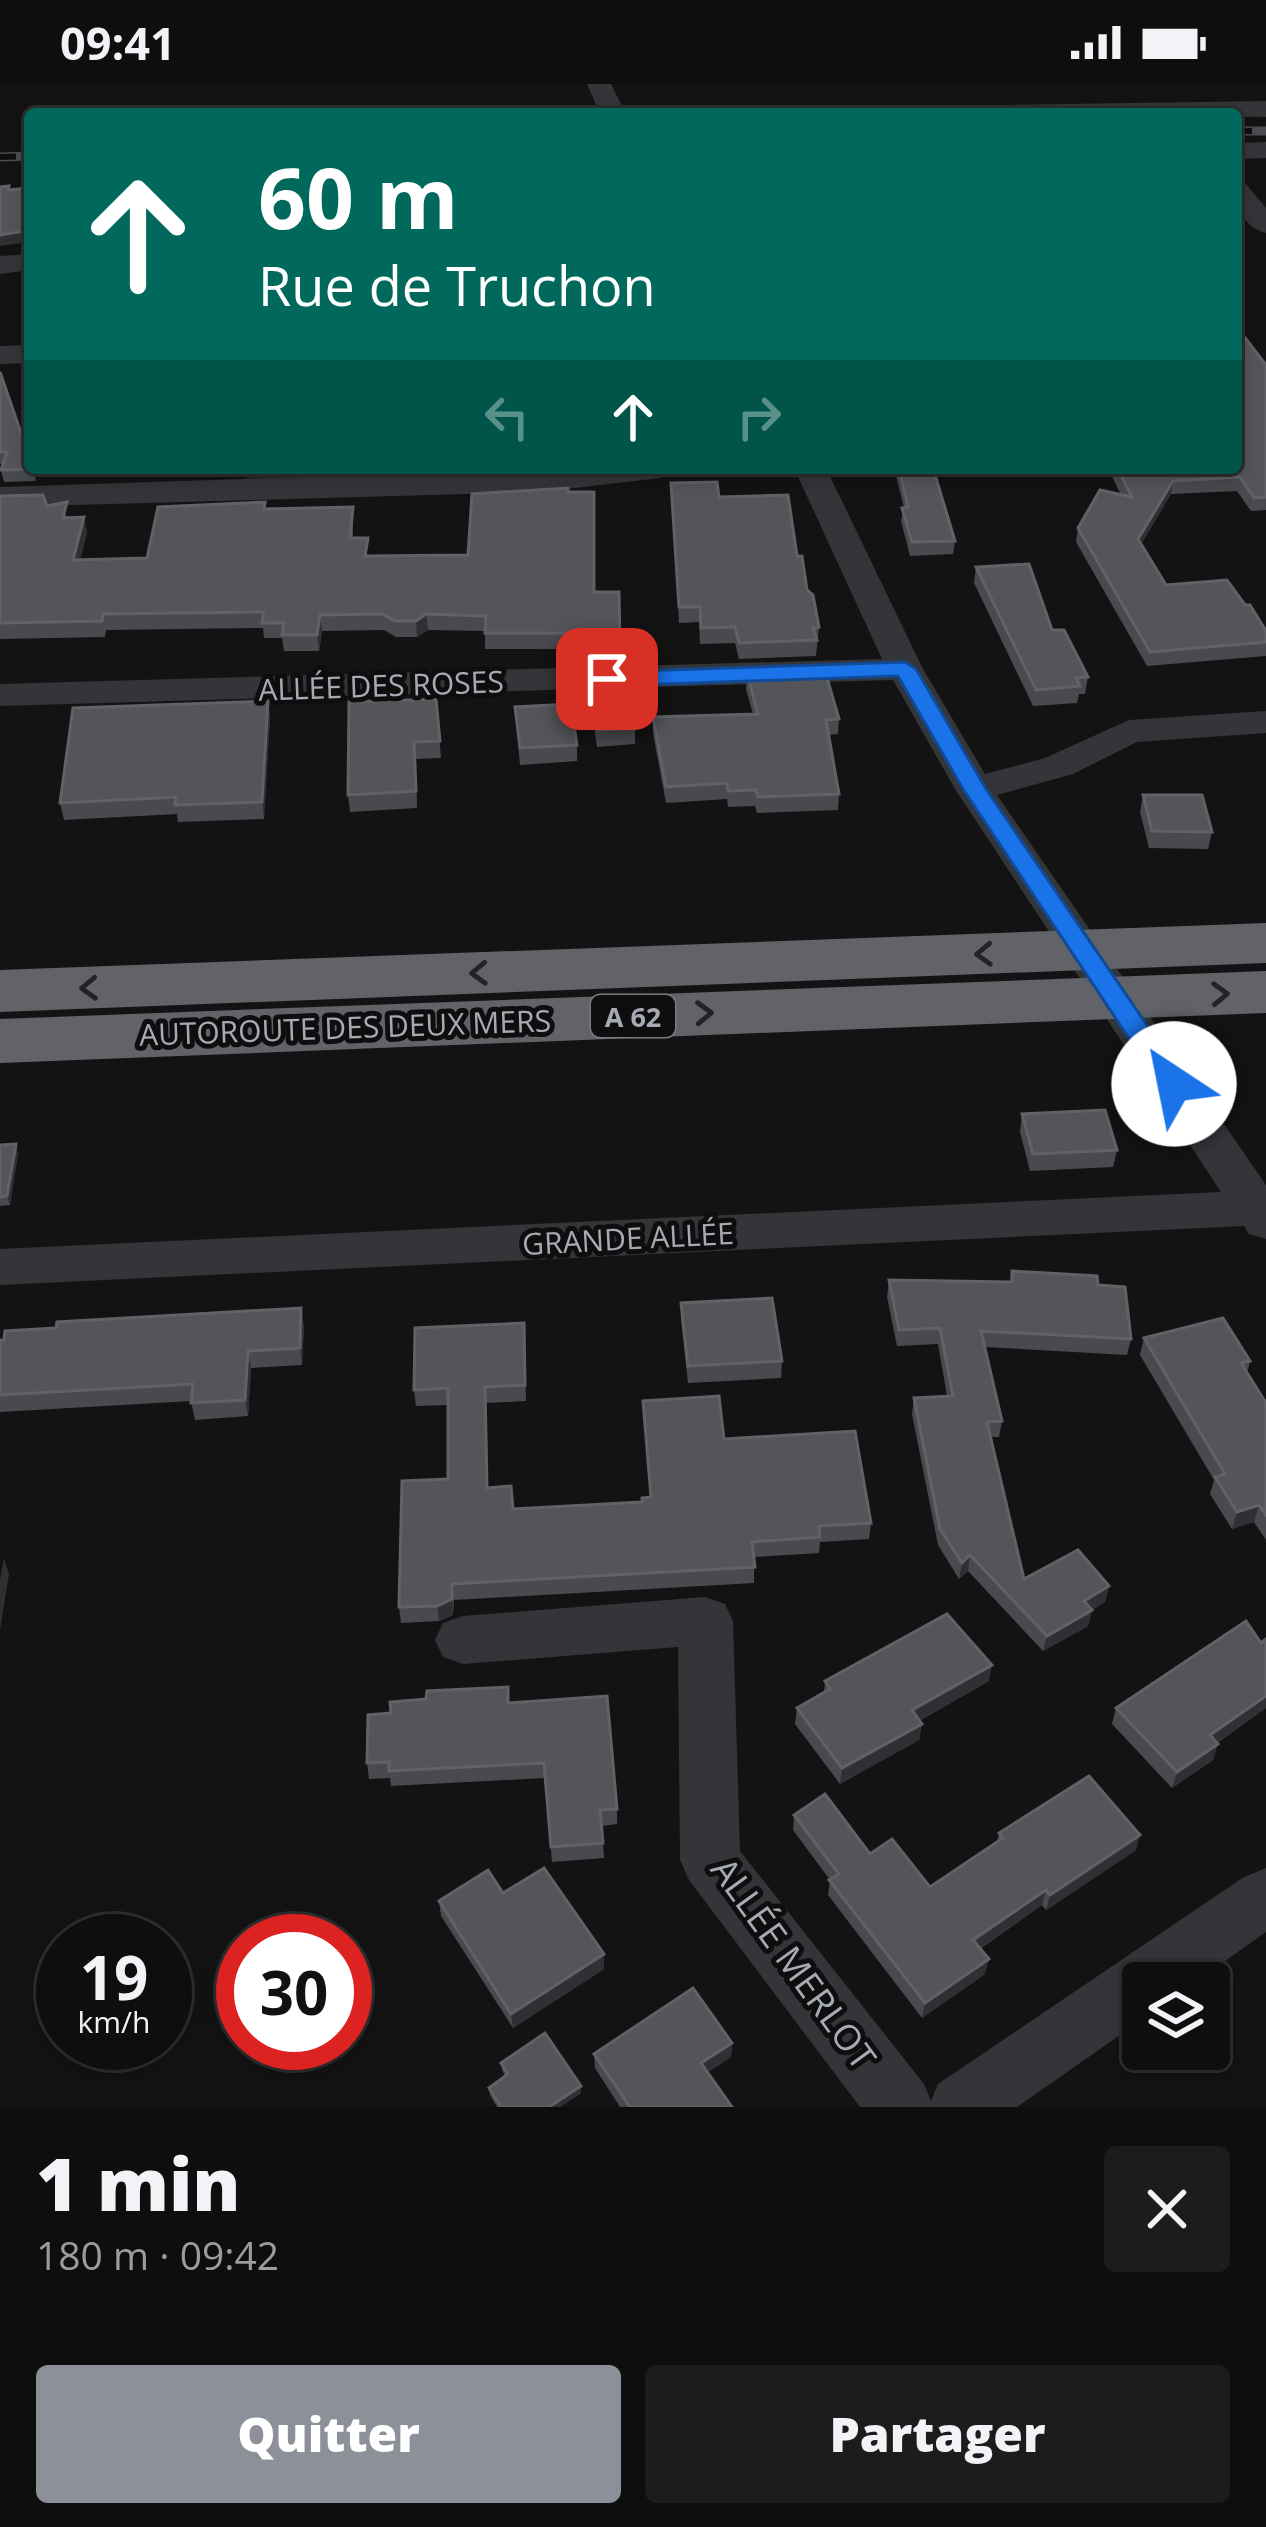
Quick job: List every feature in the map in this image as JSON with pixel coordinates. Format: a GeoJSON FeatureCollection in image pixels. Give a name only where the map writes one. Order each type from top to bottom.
{"type":"FeatureCollection","features":[{"type":"Feature","properties":{"kind":"highway","name":"AUTOROUTE DES DEUX MERS"},"geometry":{"type":"LineString","coordinates":[[0,991],[1266,943]]}},
{"type":"Feature","properties":{"kind":"highway","name":"AUTOROUTE DES DEUX MERS"},"geometry":{"type":"LineString","coordinates":[[0,1041],[1266,992]]}},
{"type":"Feature","properties":{"kind":"street"},"geometry":{"type":"LineString","coordinates":[[1242,195],[1266,225]]}},
{"type":"Feature","properties":{"kind":"street"},"geometry":{"type":"LineString","coordinates":[[0,497],[540,482],[609,474]]}},
{"type":"Feature","properties":{"kind":"street"},"geometry":{"type":"LineString","coordinates":[[813,474],[905,669],[974,789],[1261,1215]]}},
{"type":"Feature","properties":{"kind":"street","name":"ALLÉE DES ROSES"},"geometry":{"type":"LineString","coordinates":[[0,695],[905,669]]}},
{"type":"Feature","properties":{"kind":"street"},"geometry":{"type":"LineString","coordinates":[[974,789],[1059,766],[1130,731],[1266,722]]}},
{"type":"Feature","properties":{"kind":"street","name":"GRANDE ALLÉE"},"geometry":{"type":"LineString","coordinates":[[0,1267],[1261,1215]]}},
{"type":"Feature","properties":{"kind":"street","name":"ALLÉE MERLOT"},"geometry":{"type":"LineString","coordinates":[[463,1640],[705,1621],[710,1860],[901,2107]]}},
{"type":"Feature","properties":{"kind":"street"},"geometry":{"type":"LineString","coordinates":[[961,2107],[1266,1897]]}},
{"type":"Feature","properties":{"kind":"shaded area"},"geometry":{"type":"Polygon","coordinates":[[[247,474],[496,474],[246,487],[247,474]]]}},
{"type":"Feature","properties":{"kind":"building"},"geometry":{"type":"Polygon","coordinates":[[[0,187],[24,189],[24,231],[0,235],[0,187]]]}},
{"type":"Feature","properties":{"kind":"building"},"geometry":{"type":"Polygon","coordinates":[[[1242,334],[1266,365],[1266,497],[1254,498],[1240,477],[1173,481],[1138,539],[1166,585],[1227,580],[1245,605],[1250,605],[1266,631],[1266,642],[1150,652],[1078,528],[1100,490],[1132,497],[1120,474],[1242,474],[1242,334]]]}},
{"type":"Feature","properties":{"kind":"building"},"geometry":{"type":"Polygon","coordinates":[[[0,372],[24,442],[24,469],[1,470],[7,452],[0,452],[0,372]]]}},
{"type":"Feature","properties":{"kind":"building"},"geometry":{"type":"Polygon","coordinates":[[[900,474],[935,474],[955,541],[912,542],[902,508],[908,507],[900,474]]]}},
{"type":"Feature","properties":{"kind":"building"},"geometry":{"type":"Polygon","coordinates":[[[717,482],[719,497],[788,495],[797,556],[802,556],[807,590],[813,595],[817,640],[739,643],[735,627],[701,628],[700,607],[679,607],[671,483],[717,482]]]}},
{"type":"Feature","properties":{"kind":"building"},"geometry":{"type":"Polygon","coordinates":[[[568,488],[568,492],[594,492],[594,592],[619,592],[620,646],[584,647],[581,633],[485,633],[486,616],[426,614],[416,621],[395,621],[382,614],[320,615],[317,635],[282,635],[284,623],[262,623],[264,612],[103,614],[102,621],[0,623],[0,496],[43,495],[47,506],[67,502],[63,518],[84,517],[73,560],[147,558],[158,507],[265,502],[264,509],[353,507],[350,538],[368,538],[365,556],[468,555],[472,494],[568,488]]]}},
{"type":"Feature","properties":{"kind":"building"},"geometry":{"type":"Polygon","coordinates":[[[1029,564],[1052,630],[1064,630],[1088,677],[1076,678],[1080,686],[1036,690],[976,567],[1029,564]]]}},
{"type":"Feature","properties":{"kind":"building"},"geometry":{"type":"Polygon","coordinates":[[[825,671],[839,719],[826,720],[839,794],[758,797],[756,790],[728,791],[727,783],[666,787],[653,717],[758,714],[747,673],[825,671]]]}},
{"type":"Feature","properties":{"kind":"building"},"geometry":{"type":"Polygon","coordinates":[[[623,676],[635,728],[597,730],[588,677],[623,676]]]}},
{"type":"Feature","properties":{"kind":"building"},"geometry":{"type":"Polygon","coordinates":[[[436,699],[440,741],[414,742],[416,791],[348,795],[349,702],[436,699]]]}},
{"type":"Feature","properties":{"kind":"building"},"geometry":{"type":"Polygon","coordinates":[[[268,701],[262,802],[175,805],[176,797],[60,803],[73,708],[268,701]]]}},
{"type":"Feature","properties":{"kind":"building"},"geometry":{"type":"Polygon","coordinates":[[[571,704],[577,745],[520,748],[515,707],[571,704]]]}},
{"type":"Feature","properties":{"kind":"building"},"geometry":{"type":"Polygon","coordinates":[[[1143,795],[1202,795],[1212,832],[1152,831],[1143,795]]]}},
{"type":"Feature","properties":{"kind":"building"},"geometry":{"type":"Polygon","coordinates":[[[1105,1110],[1117,1150],[1033,1154],[1022,1114],[1105,1110]]]}},
{"type":"Feature","properties":{"kind":"building"},"geometry":{"type":"Polygon","coordinates":[[[16,1144],[7,1196],[0,1197],[0,1145],[16,1144]]]}},
{"type":"Feature","properties":{"kind":"building"},"geometry":{"type":"Polygon","coordinates":[[[1012,1271],[1097,1276],[1098,1285],[1125,1287],[1131,1339],[981,1331],[1002,1421],[987,1422],[1024,1579],[1078,1550],[1109,1586],[1084,1601],[1092,1610],[1047,1636],[970,1555],[962,1563],[940,1529],[914,1398],[953,1396],[940,1328],[899,1330],[889,1280],[1012,1282],[1012,1271]]]}},
{"type":"Feature","properties":{"kind":"building"},"geometry":{"type":"Polygon","coordinates":[[[772,1298],[782,1361],[688,1366],[681,1303],[772,1298]]]}},
{"type":"Feature","properties":{"kind":"building"},"geometry":{"type":"Polygon","coordinates":[[[301,1308],[300,1348],[248,1351],[245,1400],[191,1403],[193,1384],[0,1395],[0,1340],[5,1331],[56,1328],[57,1322],[301,1308]]]}},
{"type":"Feature","properties":{"kind":"building"},"geometry":{"type":"Polygon","coordinates":[[[1223,1318],[1250,1361],[1241,1363],[1266,1403],[1266,1515],[1259,1505],[1237,1512],[1215,1477],[1225,1474],[1144,1338],[1223,1318]]]}},
{"type":"Feature","properties":{"kind":"building"},"geometry":{"type":"Polygon","coordinates":[[[524,1323],[525,1385],[485,1387],[487,1488],[511,1486],[513,1509],[642,1502],[651,1497],[643,1401],[719,1396],[724,1439],[855,1431],[871,1523],[819,1526],[820,1537],[752,1542],[755,1567],[452,1584],[452,1599],[437,1606],[399,1607],[402,1481],[448,1479],[448,1388],[414,1390],[415,1328],[524,1323]]]}},
{"type":"Feature","properties":{"kind":"building"},"geometry":{"type":"Polygon","coordinates":[[[947,1614],[992,1665],[912,1710],[922,1724],[842,1768],[797,1708],[830,1689],[825,1681],[947,1614]]]}},
{"type":"Feature","properties":{"kind":"building"},"geometry":{"type":"Polygon","coordinates":[[[1246,1621],[1261,1643],[1266,1639],[1266,1696],[1210,1735],[1218,1744],[1177,1772],[1116,1708],[1246,1621]]]}},
{"type":"Feature","properties":{"kind":"building"},"geometry":{"type":"Polygon","coordinates":[[[508,1687],[508,1703],[607,1696],[617,1809],[600,1810],[603,1843],[551,1847],[544,1763],[389,1771],[389,1762],[367,1763],[368,1715],[391,1713],[390,1702],[426,1699],[427,1691],[508,1687]]]}},
{"type":"Feature","properties":{"kind":"building"},"geometry":{"type":"Polygon","coordinates":[[[1089,1776],[1140,1835],[973,1940],[989,1959],[925,2003],[829,1880],[839,1874],[794,1815],[825,1794],[870,1854],[892,1839],[930,1887],[1003,1838],[999,1833],[1089,1776]]]}},
{"type":"Feature","properties":{"kind":"building"},"geometry":{"type":"Polygon","coordinates":[[[544,1868],[604,1954],[511,2014],[439,1901],[488,1870],[503,1893],[544,1868]]]}},
{"type":"Feature","properties":{"kind":"building"},"geometry":{"type":"Polygon","coordinates":[[[693,1988],[732,2043],[701,2063],[732,2107],[630,2107],[594,2054],[693,1988]]]}},
{"type":"Feature","properties":{"kind":"building"},"geometry":{"type":"Polygon","coordinates":[[[545,2033],[581,2086],[549,2107],[501,2107],[489,2088],[508,2074],[501,2063],[545,2033]]]}},
{"type":"Feature","properties":{"kind":"railway"},"geometry":{"type":"LineString","coordinates":[[1242,131],[1266,131]]}},
{"type":"Feature","properties":{"kind":"railway"},"geometry":{"type":"LineString","coordinates":[[0,157],[24,156]]}},
{"type":"Feature","properties":{"kind":"route"},"geometry":{"type":"LineString","coordinates":[[607,679],[905,669],[974,789],[1174,1084]]}}]}
